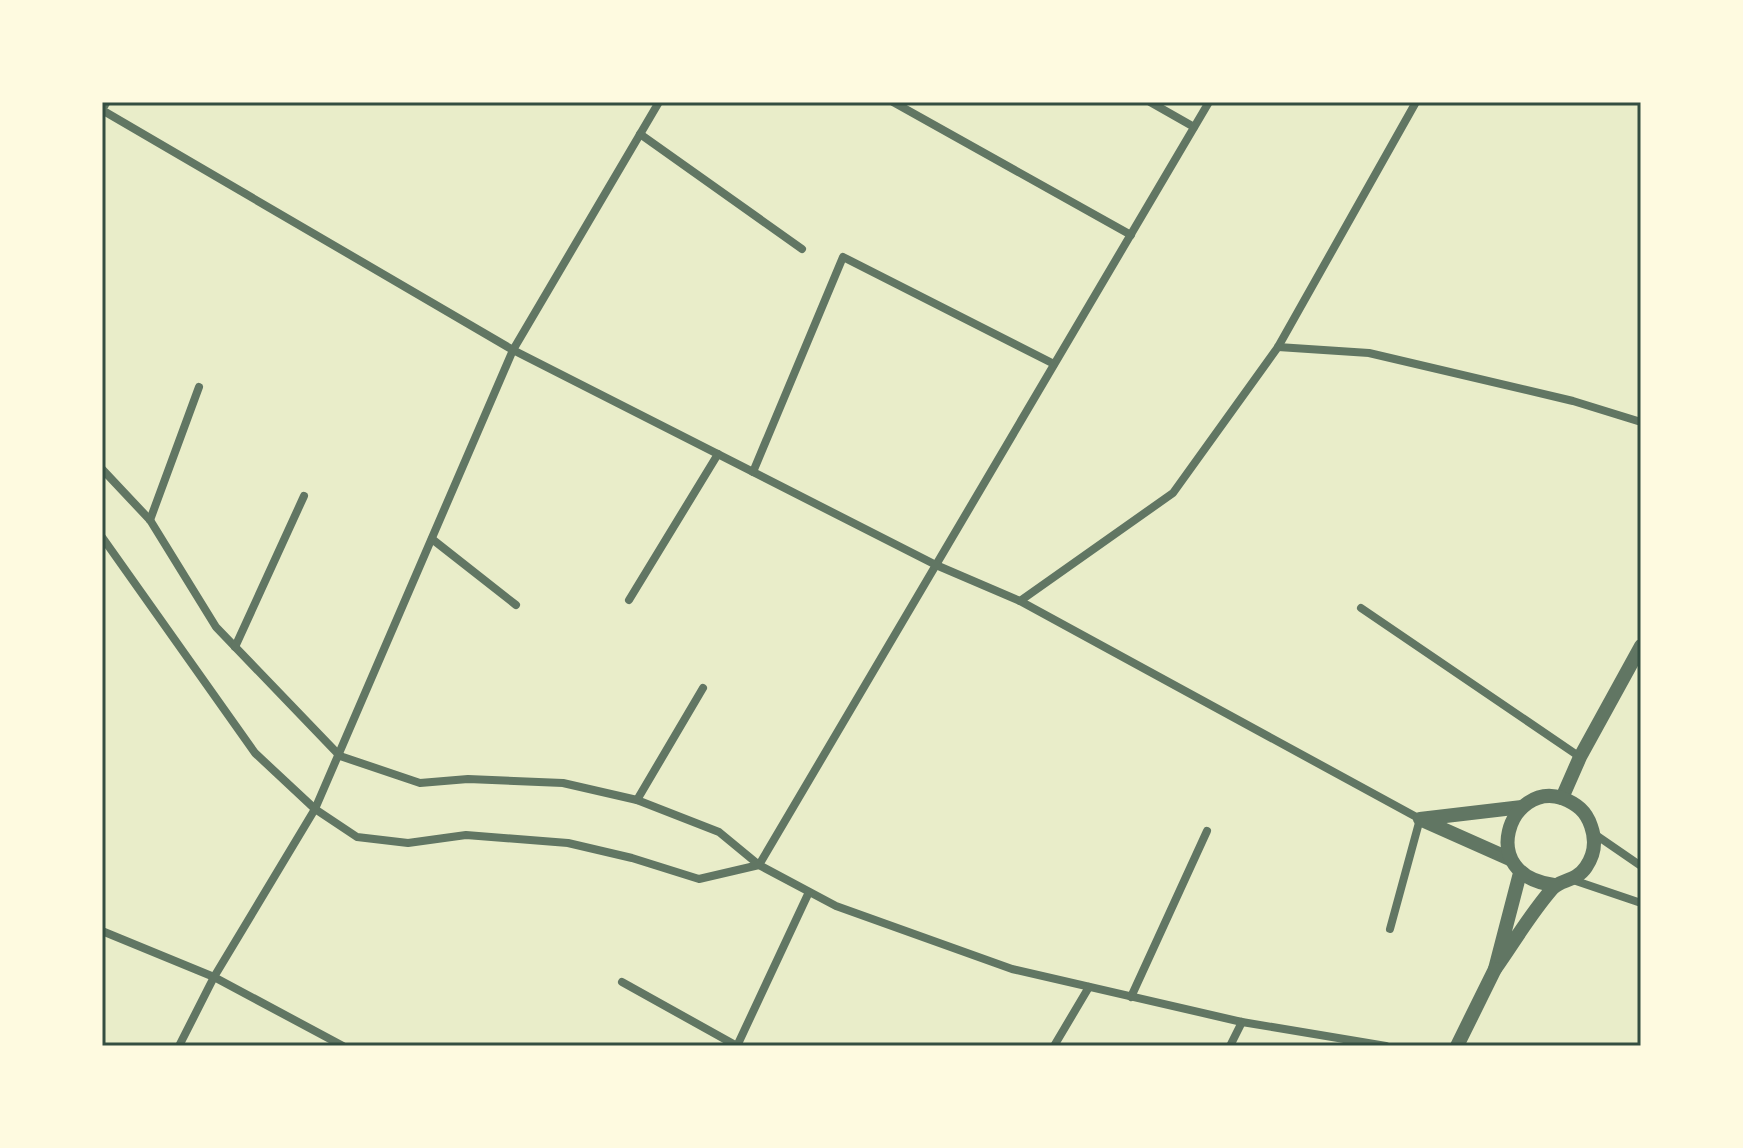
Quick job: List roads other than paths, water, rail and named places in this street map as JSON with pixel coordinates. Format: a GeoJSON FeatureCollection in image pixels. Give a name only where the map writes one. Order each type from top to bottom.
{"type":"FeatureCollection","features":[{"type":"Feature","properties":{"kind":"street"},"geometry":{"type":"LineString","coordinates":[[179,1046],[214,977],[315,809],[513,350],[659,102]]}},
{"type":"Feature","properties":{"kind":"street"},"geometry":{"type":"LineString","coordinates":[[893,102],[1131,235]]}},
{"type":"Feature","properties":{"kind":"street"},"geometry":{"type":"LineString","coordinates":[[1150,102],[1194,127]]}},
{"type":"Feature","properties":{"kind":"street"},"geometry":{"type":"LineString","coordinates":[[102,537],[255,753],[315,809],[357,837],[408,843],[466,835],[568,843],[632,858],[699,879],[759,865],[1209,102]]}},
{"type":"Feature","properties":{"kind":"street"},"geometry":{"type":"LineString","coordinates":[[1020,601],[1173,493],[1278,347],[1416,102]]}},
{"type":"Feature","properties":{"kind":"street"},"geometry":{"type":"LineString","coordinates":[[102,110],[513,350],[936,565],[1020,601],[1420,819],[1510,859]]}},
{"type":"Feature","properties":{"kind":"street"},"geometry":{"type":"LineString","coordinates":[[640,134],[802,249]]}},
{"type":"Feature","properties":{"kind":"street"},"geometry":{"type":"LineString","coordinates":[[753,472],[843,257],[1054,364]]}},
{"type":"Feature","properties":{"kind":"street"},"geometry":{"type":"LineString","coordinates":[[1278,347],[1369,353],[1573,401],[1641,422]]}},
{"type":"Feature","properties":{"kind":"street"},"geometry":{"type":"LineString","coordinates":[[150,520],[199,387]]}},
{"type":"Feature","properties":{"kind":"street"},"geometry":{"type":"LineString","coordinates":[[629,600],[718,454]]}},
{"type":"Feature","properties":{"kind":"street"},"geometry":{"type":"LineString","coordinates":[[102,469],[150,520],[216,627],[340,756],[420,783],[468,779],[563,783],[637,800],[719,832],[759,865],[836,906],[1012,969],[1242,1022],[1386,1046]]}},
{"type":"Feature","properties":{"kind":"street"},"geometry":{"type":"LineString","coordinates":[[235,647],[304,496]]}},
{"type":"Feature","properties":{"kind":"street"},"geometry":{"type":"LineString","coordinates":[[432,539],[516,605]]}},
{"type":"Feature","properties":{"kind":"street"},"geometry":{"type":"LineString","coordinates":[[1361,608],[1580,757]]}},
{"type":"Feature","properties":{"kind":"street"},"geometry":{"type":"LineString","coordinates":[[1562,798],[1580,757],[1636,665],[1641,646]]}},
{"type":"Feature","properties":{"kind":"street"},"geometry":{"type":"LineString","coordinates":[[637,800],[703,688]]}},
{"type":"Feature","properties":{"kind":"street"},"geometry":{"type":"LineString","coordinates":[[1420,819],[1522,807],[1538,798],[1562,798],[1574,802],[1587,815],[1593,833],[1594,851],[1586,868],[1573,880],[1554,885],[1537,883],[1520,873],[1510,859],[1507,840],[1511,823],[1522,807]]}},
{"type":"Feature","properties":{"kind":"street"},"geometry":{"type":"LineString","coordinates":[[1390,929],[1420,819]]}},
{"type":"Feature","properties":{"kind":"street"},"geometry":{"type":"LineString","coordinates":[[1131,997],[1207,831]]}},
{"type":"Feature","properties":{"kind":"street"},"geometry":{"type":"LineString","coordinates":[[1593,833],[1641,866]]}},
{"type":"Feature","properties":{"kind":"street"},"geometry":{"type":"LineString","coordinates":[[1495,969],[1520,873]]}},
{"type":"Feature","properties":{"kind":"street"},"geometry":{"type":"LineString","coordinates":[[1573,880],[1641,903]]}},
{"type":"Feature","properties":{"kind":"street"},"geometry":{"type":"LineString","coordinates":[[1457,1046],[1495,969],[1554,885]]}},
{"type":"Feature","properties":{"kind":"street"},"geometry":{"type":"LineString","coordinates":[[622,982],[737,1046],[809,892]]}},
{"type":"Feature","properties":{"kind":"street"},"geometry":{"type":"LineString","coordinates":[[102,931],[214,977],[343,1046]]}},
{"type":"Feature","properties":{"kind":"street"},"geometry":{"type":"LineString","coordinates":[[1054,1046],[1089,987]]}},
{"type":"Feature","properties":{"kind":"street"},"geometry":{"type":"LineString","coordinates":[[1230,1046],[1242,1022]]}}]}
